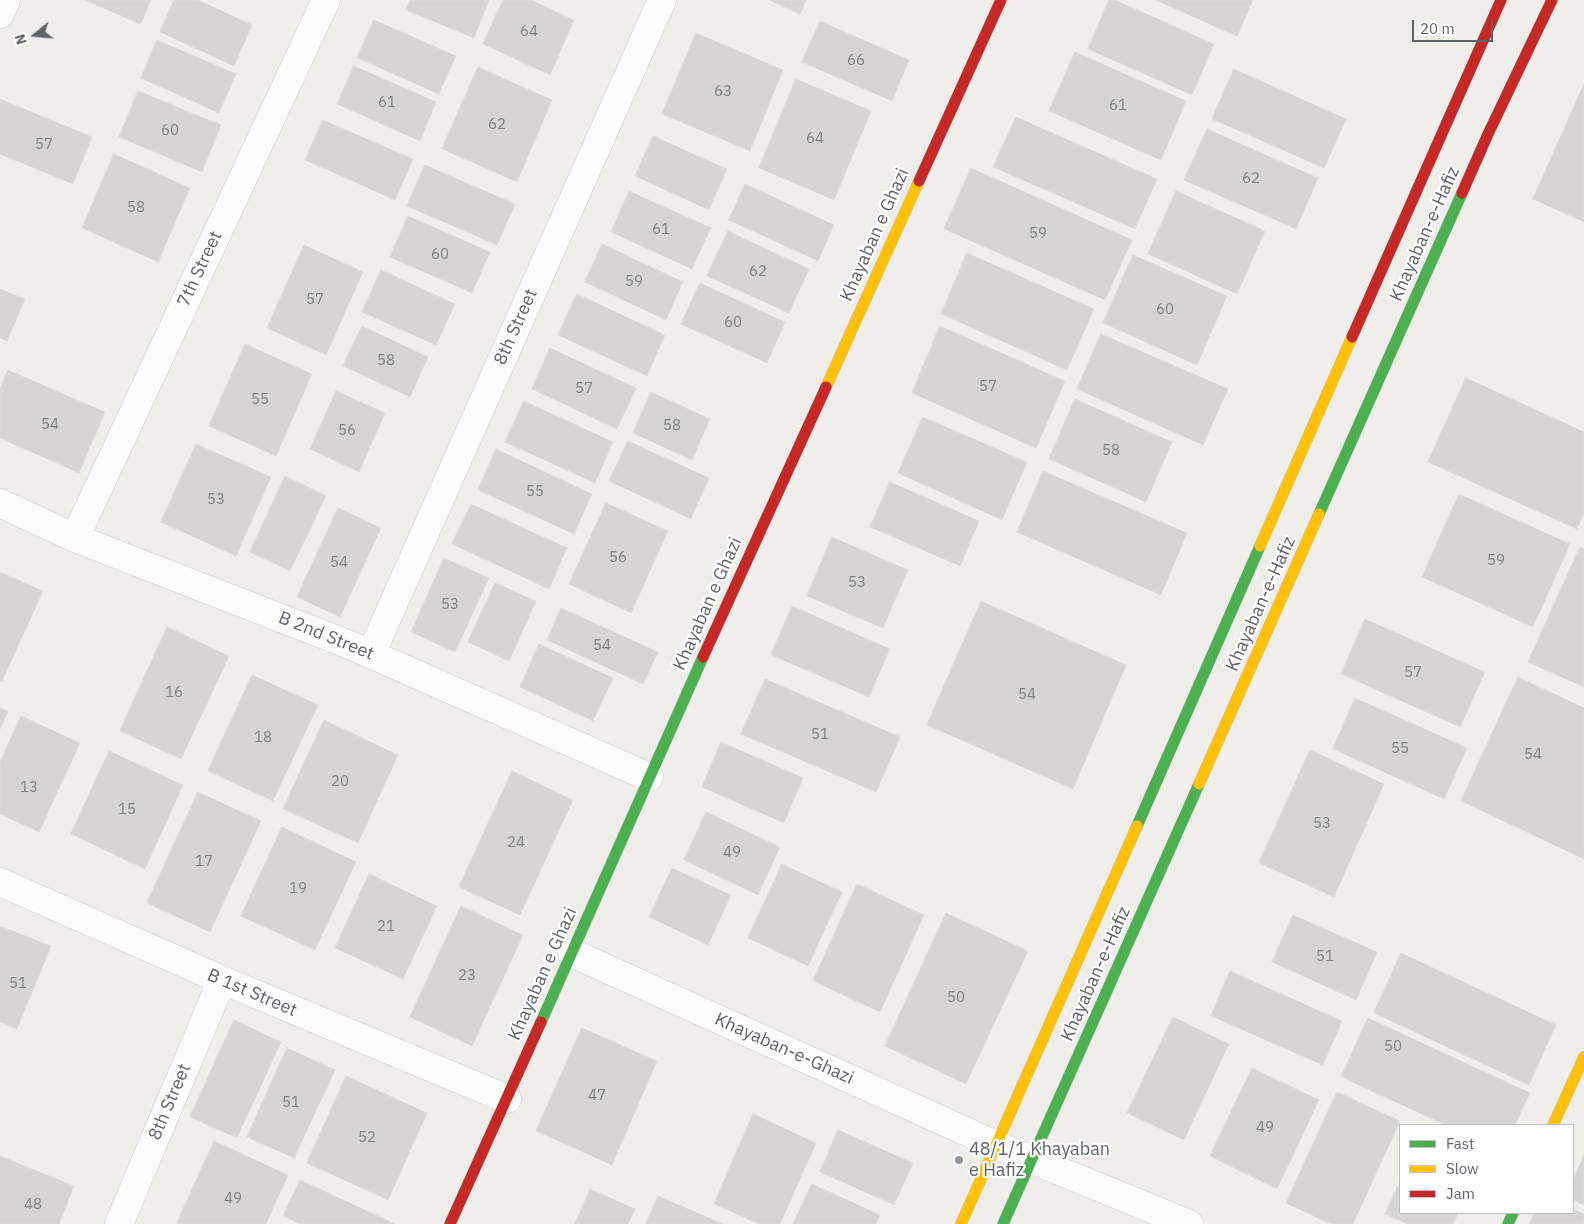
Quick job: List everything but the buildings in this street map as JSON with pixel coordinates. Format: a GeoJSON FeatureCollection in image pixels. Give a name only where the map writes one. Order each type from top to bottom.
{"type":"FeatureCollection","features":[{"type":"Feature","properties":{"kind":"main road","name":"Khayaban e Ghazi"},"geometry":{"type":"LineString","coordinates":[[450,1224],[649,777],[1000,0]]}},
{"type":"Feature","properties":{"kind":"main road","name":"Khayaban-e-Hafiz"},"geometry":{"type":"LineString","coordinates":[[961,1224],[1501,0]]}},
{"type":"Feature","properties":{"kind":"main road","name":"Khayaban-e-Hafiz"},"geometry":{"type":"LineString","coordinates":[[1003,1224],[1488,134],[1552,0]]}},
{"type":"Feature","properties":{"kind":"main road"},"geometry":{"type":"LineString","coordinates":[[1553,1124],[1584,1056]]}},
{"type":"Feature","properties":{"kind":"street"},"geometry":{"type":"LineString","coordinates":[[0,14],[6,0]]}},
{"type":"Feature","properties":{"kind":"street","name":"7th Street"},"geometry":{"type":"LineString","coordinates":[[75,538],[326,0]]}},
{"type":"Feature","properties":{"kind":"street","name":"8th Street"},"geometry":{"type":"LineString","coordinates":[[371,654],[662,0]]}},
{"type":"Feature","properties":{"kind":"street","name":"B 2nd Street"},"geometry":{"type":"LineString","coordinates":[[0,504],[75,538],[341,641],[649,777]]}},
{"type":"Feature","properties":{"kind":"street","name":"B 1st Street"},"geometry":{"type":"LineString","coordinates":[[0,882],[222,980],[507,1099]]}},
{"type":"Feature","properties":{"kind":"street","name":"Khayaban-e-Ghazi"},"geometry":{"type":"LineString","coordinates":[[572,953],[996,1145],[1189,1224]]}},
{"type":"Feature","properties":{"kind":"street","name":"8th Street"},"geometry":{"type":"LineString","coordinates":[[119,1224],[222,980]]}},
{"type":"Feature","properties":{"kind":"traffic: fast"},"geometry":{"type":"LineString","coordinates":[[1319,514],[1462,193]]}},
{"type":"Feature","properties":{"kind":"traffic: fast"},"geometry":{"type":"LineString","coordinates":[[1137,826],[1260,546]]}},
{"type":"Feature","properties":{"kind":"traffic: fast"},"geometry":{"type":"LineString","coordinates":[[541,1022],[703,657]]}},
{"type":"Feature","properties":{"kind":"traffic: fast"},"geometry":{"type":"LineString","coordinates":[[1003,1224],[1199,784]]}},
{"type":"Feature","properties":{"kind":"traffic: fast"},"geometry":{"type":"LineString","coordinates":[[1508,1224],[1513,1214]]}},
{"type":"Feature","properties":{"kind":"traffic: slow"},"geometry":{"type":"LineString","coordinates":[[826,387],[919,181]]}},
{"type":"Feature","properties":{"kind":"traffic: slow"},"geometry":{"type":"LineString","coordinates":[[1260,546],[1352,337]]}},
{"type":"Feature","properties":{"kind":"traffic: slow"},"geometry":{"type":"LineString","coordinates":[[1199,784],[1319,514]]}},
{"type":"Feature","properties":{"kind":"traffic: slow"},"geometry":{"type":"LineString","coordinates":[[961,1224],[1137,826]]}},
{"type":"Feature","properties":{"kind":"traffic: slow"},"geometry":{"type":"LineString","coordinates":[[1553,1124],[1584,1057]]}},
{"type":"Feature","properties":{"kind":"traffic: jam"},"geometry":{"type":"LineString","coordinates":[[919,181],[1001,0]]}},
{"type":"Feature","properties":{"kind":"traffic: jam"},"geometry":{"type":"LineString","coordinates":[[1352,337],[1501,0]]}},
{"type":"Feature","properties":{"kind":"traffic: jam"},"geometry":{"type":"LineString","coordinates":[[1462,193],[1552,0]]}},
{"type":"Feature","properties":{"kind":"traffic: jam"},"geometry":{"type":"LineString","coordinates":[[703,657],[826,387]]}},
{"type":"Feature","properties":{"kind":"traffic: jam"},"geometry":{"type":"LineString","coordinates":[[450,1224],[541,1022]]}},
{"type":"Feature","properties":{"kind":"place","name":"48/1/1 Khayaban e Hafiz"},"geometry":{"type":"Point","coordinates":[959,1160]}}]}
